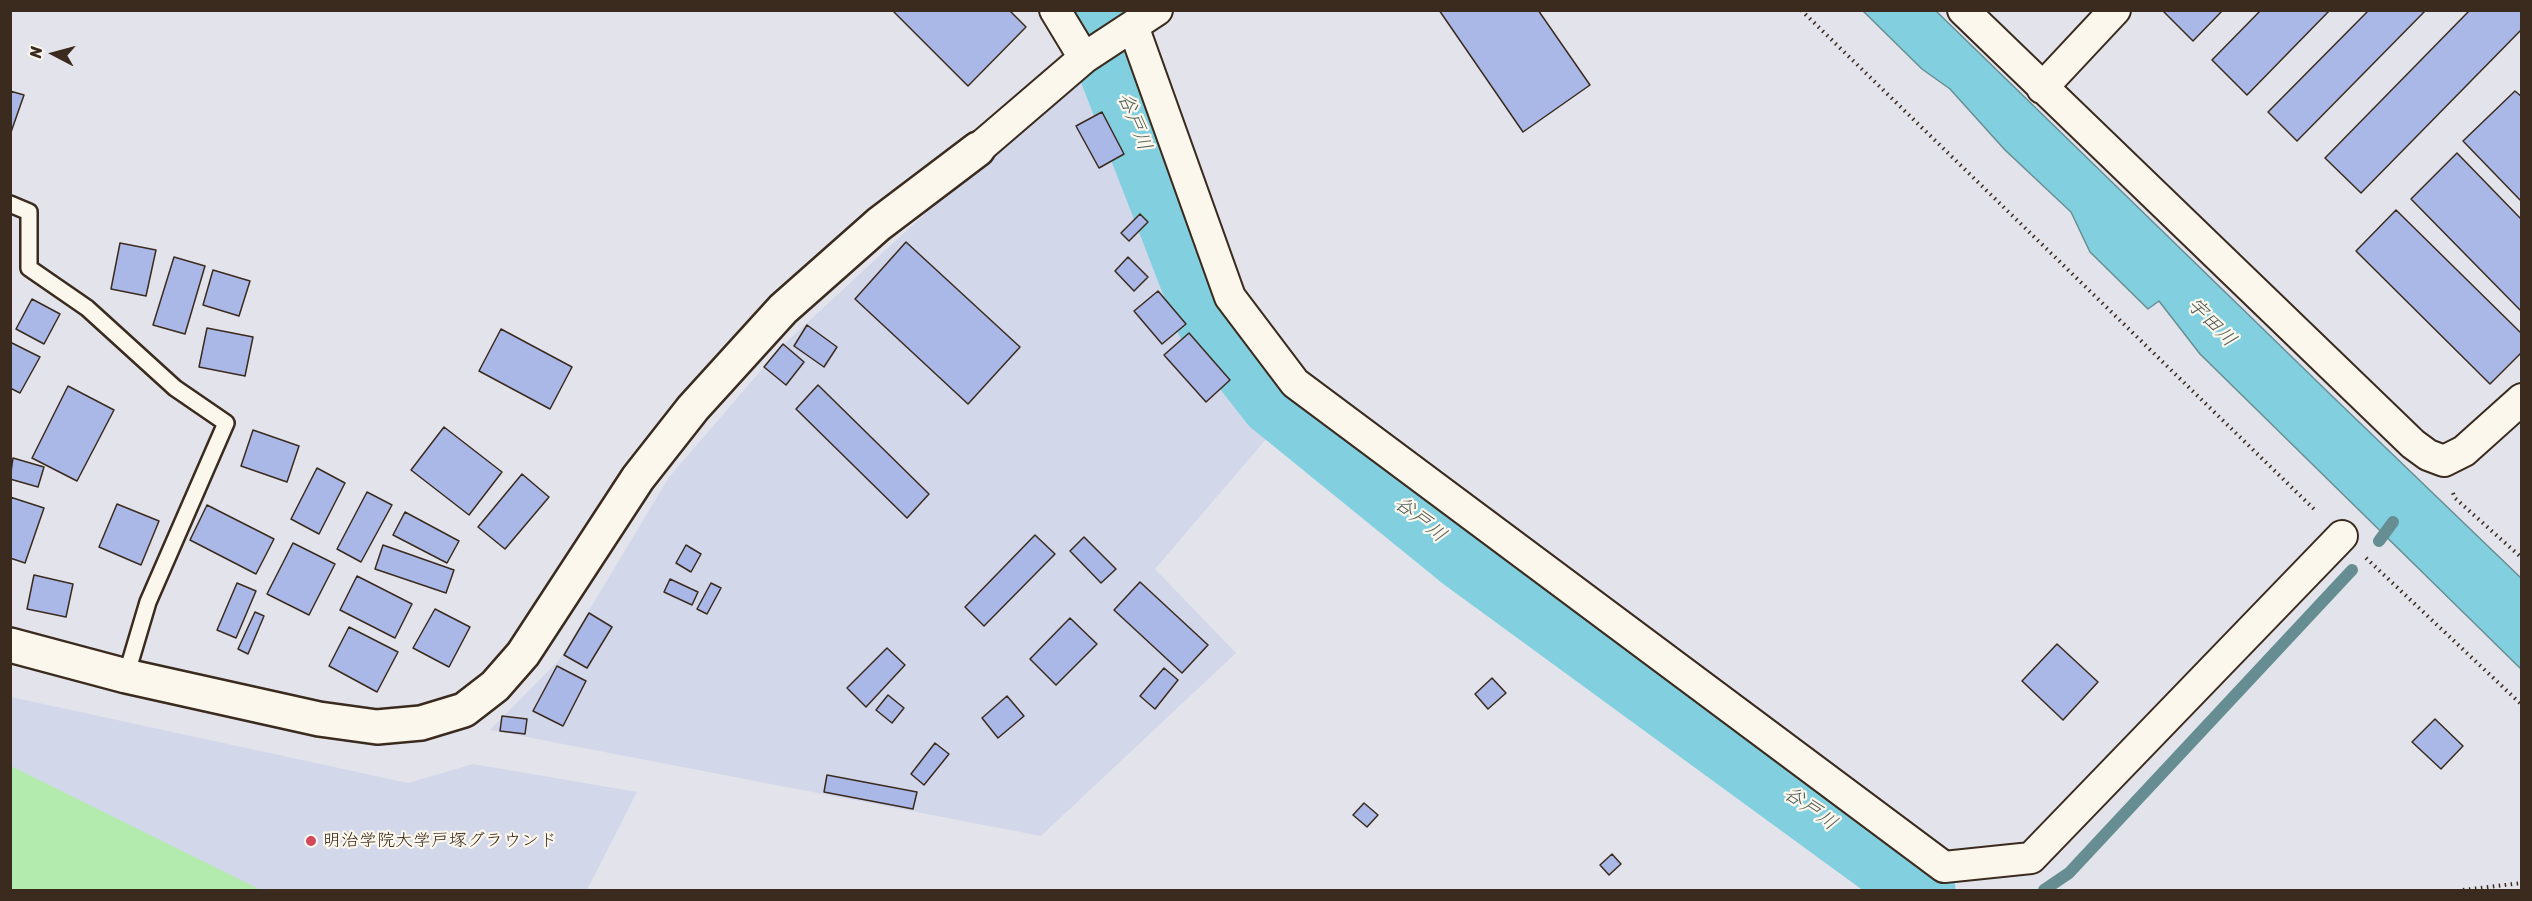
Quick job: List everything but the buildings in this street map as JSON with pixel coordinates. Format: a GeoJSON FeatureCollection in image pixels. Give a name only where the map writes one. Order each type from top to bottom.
{"type":"FeatureCollection","features":[{"type":"Feature","properties":{"kind":"street"},"geometry":{"type":"LineString","coordinates":[[1055,10],[1084,58]]}},
{"type":"Feature","properties":{"kind":"street"},"geometry":{"type":"LineString","coordinates":[[1963,10],[2413,444],[2428,455],[2444,461],[2464,451],[2522,399]]}},
{"type":"Feature","properties":{"kind":"street"},"geometry":{"type":"LineString","coordinates":[[2042,88],[2115,10]]}},
{"type":"Feature","properties":{"kind":"street"},"geometry":{"type":"LineString","coordinates":[[10,645],[126,676],[319,719],[377,727],[421,723],[464,710],[495,686],[524,654],[638,478],[700,399],[792,302],[879,224],[978,149],[1084,58],[1135,24],[1230,297],[1294,383],[1944,867],[2031,858],[2342,536]]}},
{"type":"Feature","properties":{"kind":"lane"},"geometry":{"type":"LineString","coordinates":[[10,204],[29,212],[29,268],[87,308],[175,387],[226,423],[148,602],[126,676]]}},
{"type":"Feature","properties":{"kind":"path"},"geometry":{"type":"LineString","coordinates":[[1801,10],[2342,536],[2522,705]]}},
{"type":"Feature","properties":{"kind":"path"},"geometry":{"type":"LineString","coordinates":[[2444,461],[2455,498],[2522,558]]}},
{"type":"Feature","properties":{"kind":"path"},"geometry":{"type":"LineString","coordinates":[[2463,891],[2522,883]]}},
{"type":"Feature","properties":{"kind":"shaded area"},"geometry":{"type":"Polygon","coordinates":[[[1116,37],[1147,158],[1210,320],[1280,423],[1155,569],[1236,653],[1041,836],[490,730],[560,659],[669,477],[783,345],[1116,37]]]}},
{"type":"Feature","properties":{"kind":"shaded area","name":"明治学院大学戸塚グラウンド"},"geometry":{"type":"Polygon","coordinates":[[[11,697],[408,783],[473,764],[637,792],[587,890],[11,890],[11,697]]]}},
{"type":"Feature","properties":{"kind":"green space"},"geometry":{"type":"Polygon","coordinates":[[[11,766],[261,890],[11,890],[11,766]]]}},
{"type":"Feature","properties":{"kind":"water","name":"宇田川"},"geometry":{"type":"Polygon","coordinates":[[[1863,11],[1936,11],[2521,578],[2521,669],[2200,354],[2159,301],[2148,309],[2090,252],[2071,212],[2005,150],[1950,89],[1922,69],[1863,11]]]}},
{"type":"Feature","properties":{"kind":"waterway","name":"谷戸川"},"geometry":{"type":"LineString","coordinates":[[1090,10],[1210,320],[1274,402],[1466,558],[1921,890]]}},
{"type":"Feature","properties":{"kind":"waterway"},"geometry":{"type":"LineString","coordinates":[[2379,541],[2393,522]]}},
{"type":"Feature","properties":{"kind":"waterway"},"geometry":{"type":"LineString","coordinates":[[2044,890],[2069,873],[2352,570]]}},
{"type":"Feature","properties":{"kind":"place","name":"明治学院大学戸塚グラウンド"},"geometry":{"type":"Point","coordinates":[311,841]}}]}
